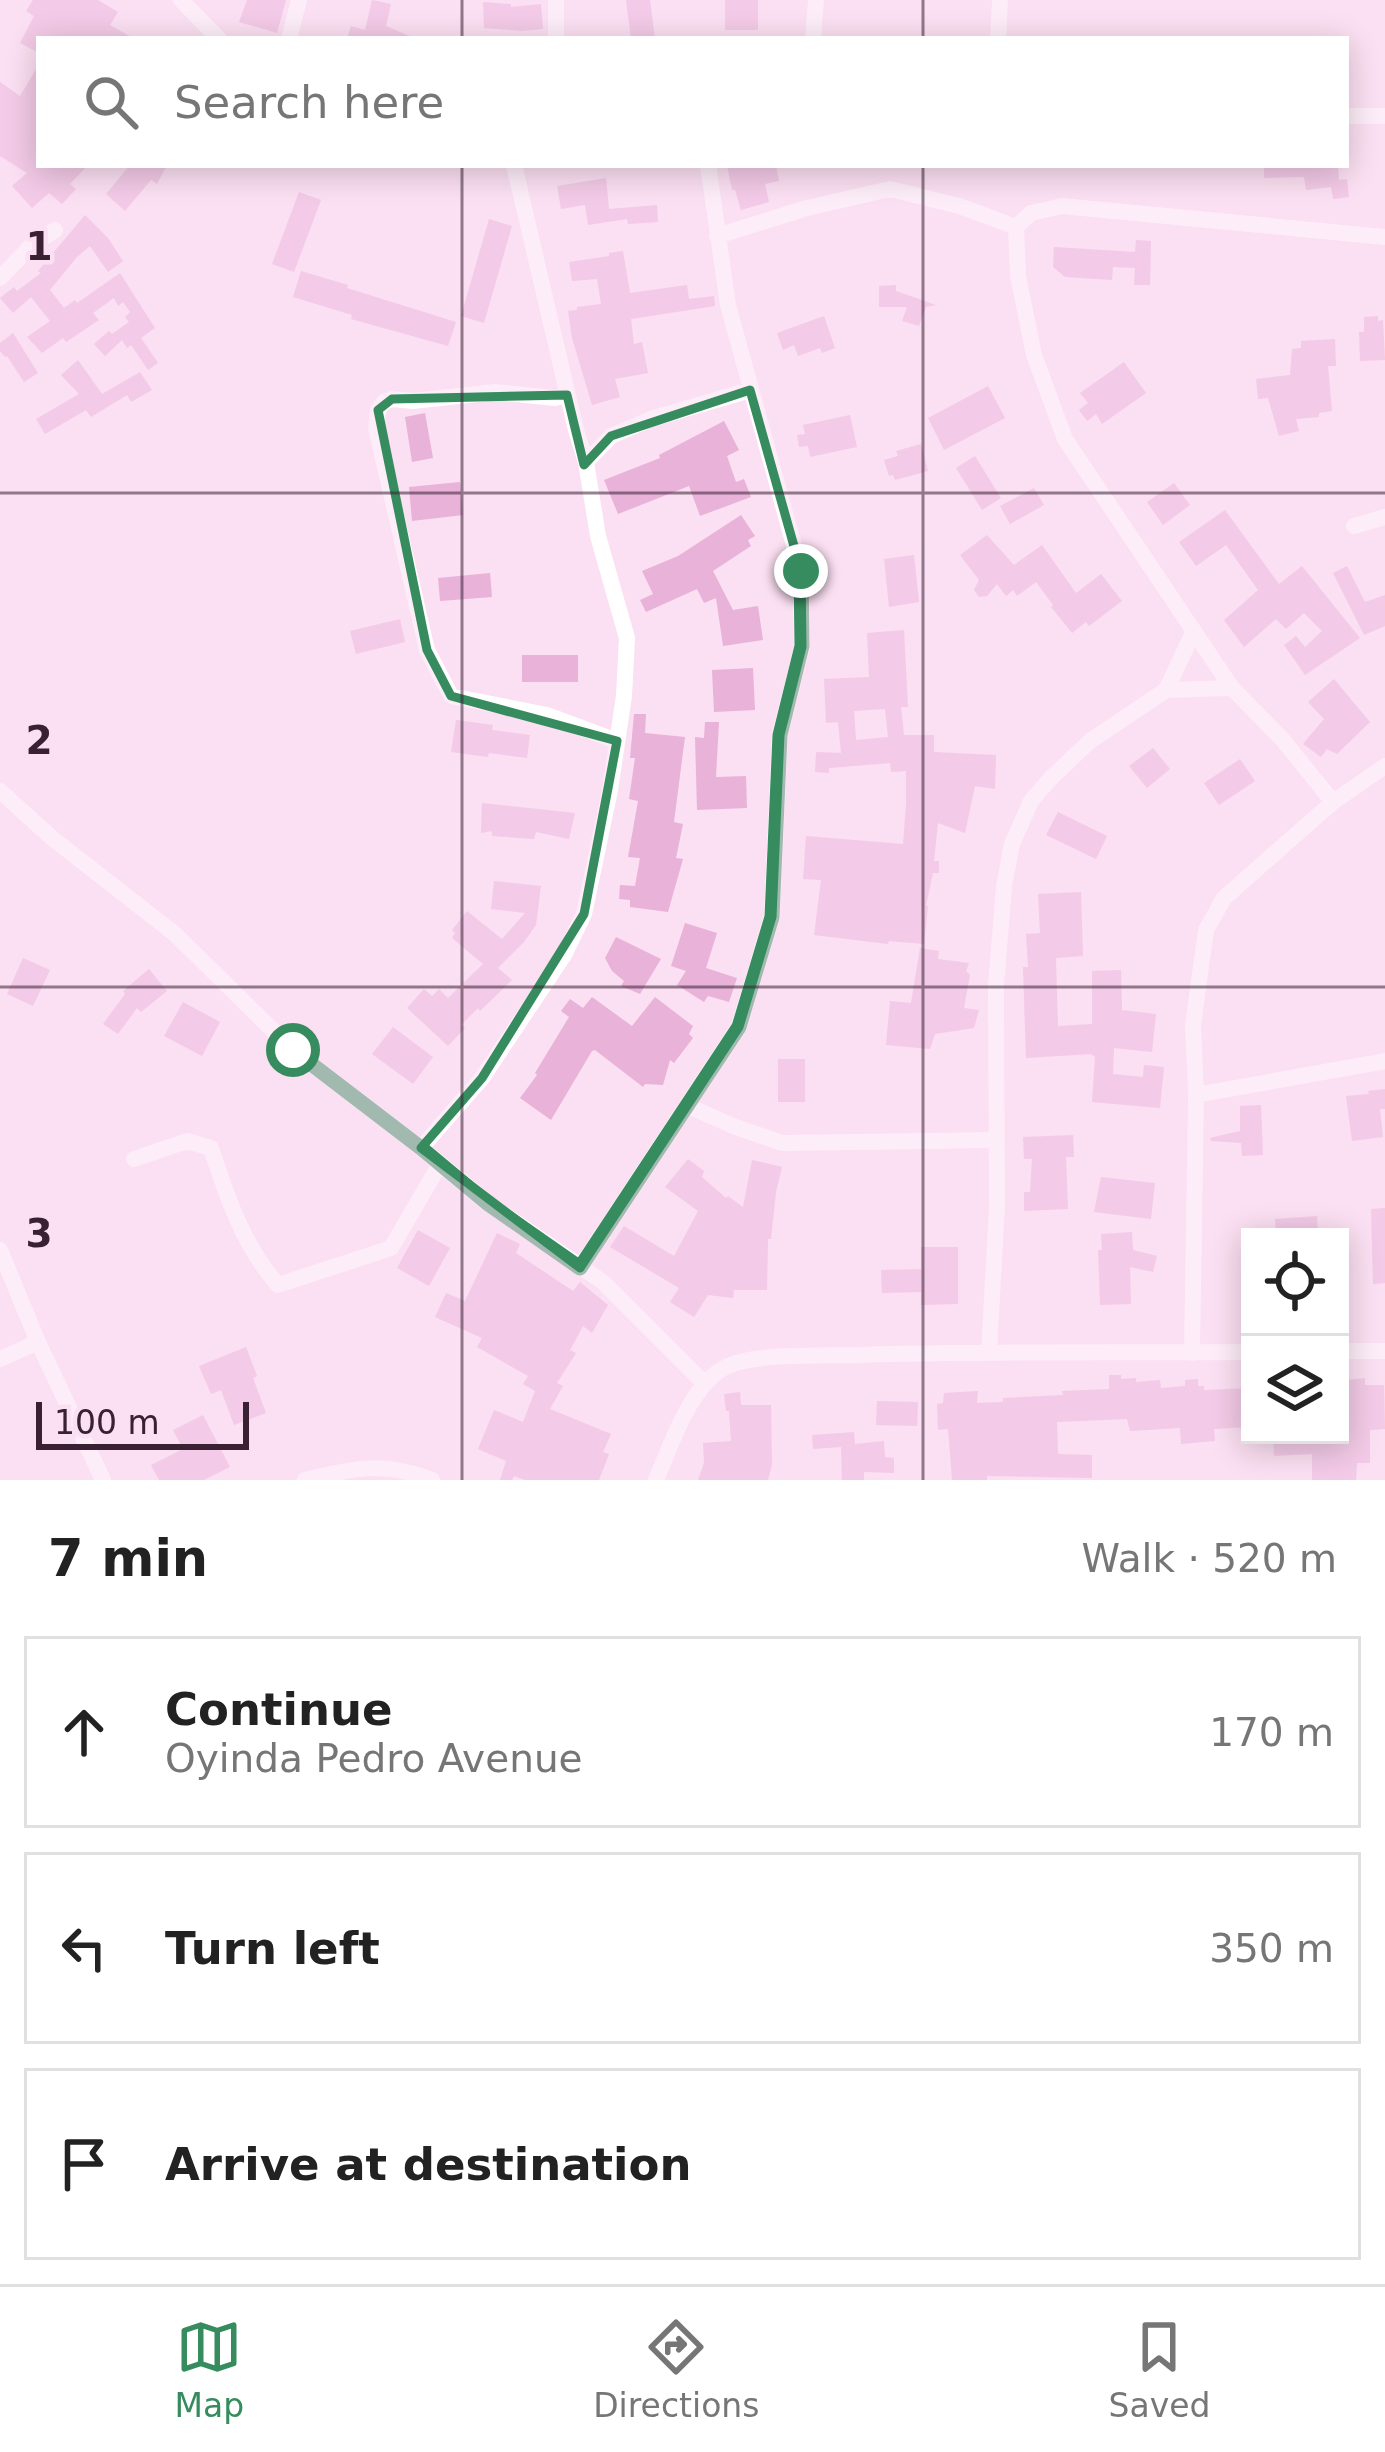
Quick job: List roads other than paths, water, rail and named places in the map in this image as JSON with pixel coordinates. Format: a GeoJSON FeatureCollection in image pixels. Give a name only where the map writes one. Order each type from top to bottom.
{"type":"FeatureCollection","features":[{"type":"Feature","properties":{"kind":"street"},"geometry":{"type":"LineString","coordinates":[[181,0],[216,36]]}},
{"type":"Feature","properties":{"kind":"street"},"geometry":{"type":"LineString","coordinates":[[290,36],[299,0]]}},
{"type":"Feature","properties":{"kind":"street"},"geometry":{"type":"LineString","coordinates":[[556,0],[556,36]]}},
{"type":"Feature","properties":{"kind":"street"},"geometry":{"type":"LineString","coordinates":[[813,36],[815,0]]}},
{"type":"Feature","properties":{"kind":"street"},"geometry":{"type":"LineString","coordinates":[[998,36],[1000,0]]}},
{"type":"Feature","properties":{"kind":"street"},"geometry":{"type":"LineString","coordinates":[[1349,116],[1385,116]]}},
{"type":"Feature","properties":{"kind":"street"},"geometry":{"type":"LineString","coordinates":[[421,1148],[482,1078],[564,955],[584,914],[610,790],[627,638],[598,536],[586,462],[515,168]]}},
{"type":"Feature","properties":{"kind":"street"},"geometry":{"type":"LineString","coordinates":[[580,1268],[739,1027],[772,917],[780,735],[802,646],[801,571],[728,305],[708,168]]}},
{"type":"Feature","properties":{"kind":"street"},"geometry":{"type":"LineString","coordinates":[[717,236],[890,188],[1016,227]]}},
{"type":"Feature","properties":{"kind":"street"},"geometry":{"type":"LineString","coordinates":[[1333,802],[1282,739],[1232,688],[1065,439],[1034,355],[1018,276],[1016,227],[1031,213],[1062,206],[1385,237]]}},
{"type":"Feature","properties":{"kind":"street"},"geometry":{"type":"LineString","coordinates":[[0,278],[32,244],[55,230]]}},
{"type":"Feature","properties":{"kind":"street"},"geometry":{"type":"LineString","coordinates":[[586,462],[611,436],[750,390]]}},
{"type":"Feature","properties":{"kind":"street"},"geometry":{"type":"LineString","coordinates":[[567,395],[495,392],[392,399],[378,410],[376,428],[428,650],[451,696],[547,715],[617,741]]}},
{"type":"Feature","properties":{"kind":"street"},"geometry":{"type":"LineString","coordinates":[[576,430],[611,436]]}},
{"type":"Feature","properties":{"kind":"street"},"geometry":{"type":"LineString","coordinates":[[1354,526],[1385,517]]}},
{"type":"Feature","properties":{"kind":"street"},"geometry":{"type":"LineString","coordinates":[[989,1351],[997,1208],[996,986],[1012,844],[1030,801],[1050,778],[1090,741],[1166,690],[1193,633]]}},
{"type":"Feature","properties":{"kind":"street"},"geometry":{"type":"LineString","coordinates":[[1166,690],[1232,688]]}},
{"type":"Feature","properties":{"kind":"street"},"geometry":{"type":"LineString","coordinates":[[1192,1352],[1193,1025],[1206,930],[1224,898],[1333,802],[1385,766]]}},
{"type":"Feature","properties":{"kind":"street"},"geometry":{"type":"LineString","coordinates":[[0,791],[175,934],[293,1050],[487,1203],[603,1282],[704,1383]]}},
{"type":"Feature","properties":{"kind":"street"},"geometry":{"type":"LineString","coordinates":[[1196,1095],[1385,1061]]}},
{"type":"Feature","properties":{"kind":"street"},"geometry":{"type":"LineString","coordinates":[[688,1106],[782,1143],[997,1140]]}},
{"type":"Feature","properties":{"kind":"street"},"geometry":{"type":"LineString","coordinates":[[134,1159],[187,1141],[211,1148],[233,1214],[261,1265],[278,1285],[391,1248],[440,1164]]}},
{"type":"Feature","properties":{"kind":"street"},"geometry":{"type":"LineString","coordinates":[[0,1250],[103,1480]]}},
{"type":"Feature","properties":{"kind":"street"},"geometry":{"type":"LineString","coordinates":[[0,1359],[38,1342]]}},
{"type":"Feature","properties":{"kind":"street"},"geometry":{"type":"LineString","coordinates":[[656,1480],[704,1383],[728,1366],[772,1358],[989,1351],[1241,1352]]}},
{"type":"Feature","properties":{"kind":"street"},"geometry":{"type":"LineString","coordinates":[[1349,1352],[1385,1351]]}},
{"type":"Feature","properties":{"kind":"street"},"geometry":{"type":"LineString","coordinates":[[305,1480],[356,1467],[410,1471],[432,1480]]}}]}
